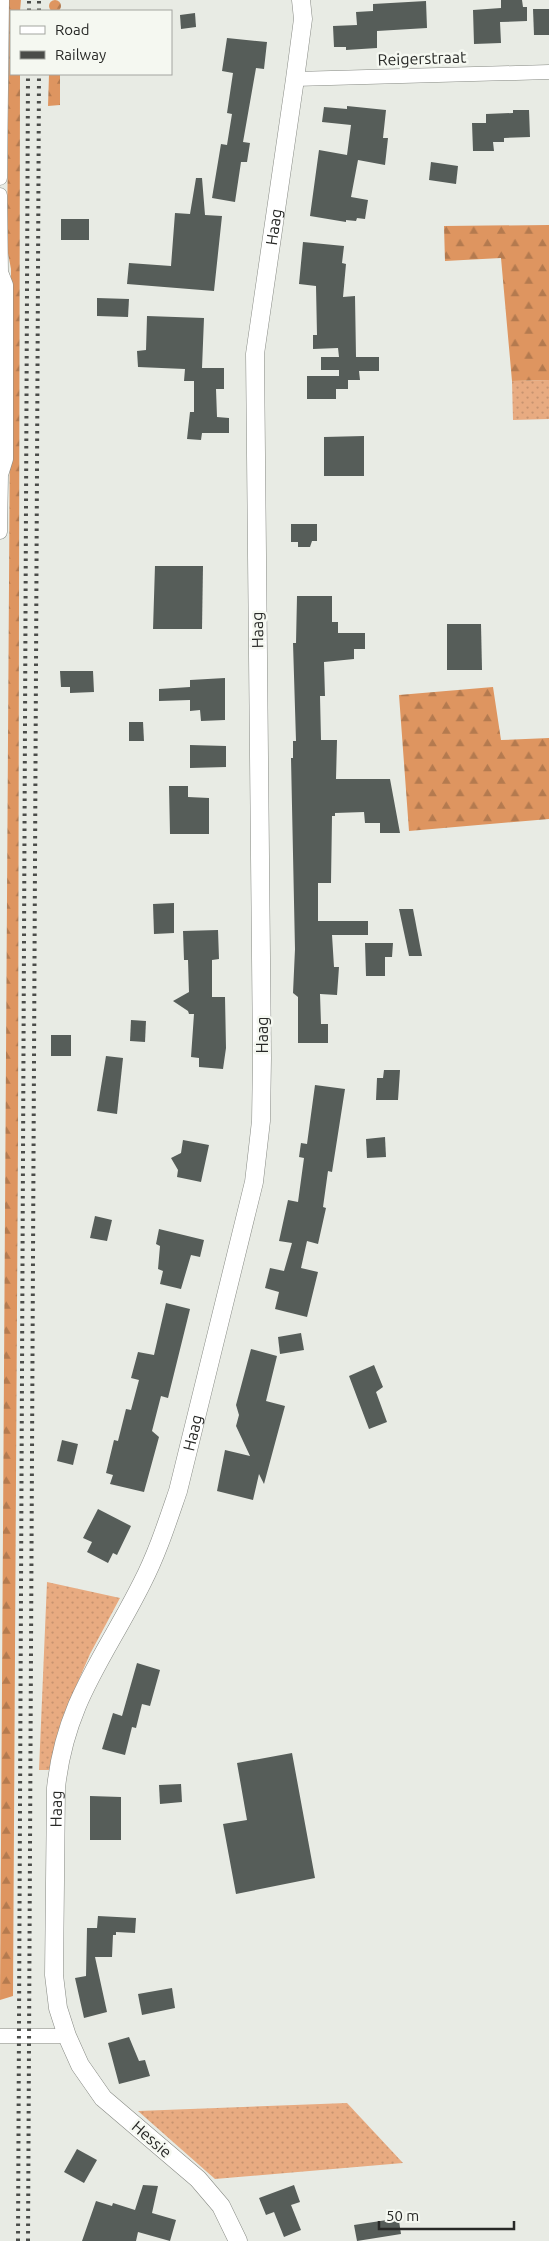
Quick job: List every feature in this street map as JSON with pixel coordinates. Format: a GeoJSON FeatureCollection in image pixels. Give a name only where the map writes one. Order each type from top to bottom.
{"type":"FeatureCollection","features":[{"type":"Feature","properties":{"kind":"street"},"geometry":{"type":"LineString","coordinates":[[0,178],[2,0]]}},
{"type":"Feature","properties":{"kind":"street","name":"Haag"},"geometry":{"type":"LineString","coordinates":[[67,2036],[58,2008],[54,1975],[56,1788],[59,1762],[80,1696],[141,1584],[168,1520],[196,1424],[254,1182],[261,1121],[262,1058],[255,354],[295,79],[302,19],[301,0]]}},
{"type":"Feature","properties":{"kind":"street","name":"Reigerstraat"},"geometry":{"type":"LineString","coordinates":[[295,79],[549,72]]}},
{"type":"Feature","properties":{"kind":"street"},"geometry":{"type":"LineString","coordinates":[[0,195],[1,272],[6,285],[6,459],[1,475],[0,532]]}},
{"type":"Feature","properties":{"kind":"street"},"geometry":{"type":"LineString","coordinates":[[0,2036],[67,2036]]}},
{"type":"Feature","properties":{"kind":"street","name":"Hessie"},"geometry":{"type":"LineString","coordinates":[[67,2036],[80,2065],[103,2098],[198,2179],[221,2206],[238,2241]]}},
{"type":"Feature","properties":{"kind":"shaded area"},"geometry":{"type":"Polygon","coordinates":[[[549,380],[549,419],[513,420],[512,381],[549,380]]]}},
{"type":"Feature","properties":{"kind":"shaded area"},"geometry":{"type":"Polygon","coordinates":[[[47,1582],[120,1598],[90,1654],[64,1714],[50,1770],[39,1770],[47,1582]]]}},
{"type":"Feature","properties":{"kind":"shaded area"},"geometry":{"type":"Polygon","coordinates":[[[347,2103],[403,2163],[215,2179],[138,2111],[347,2103]]]}},
{"type":"Feature","properties":{"kind":"green space"},"geometry":{"type":"Polygon","coordinates":[[[9,0],[21,0],[20,10],[10,10],[10,75],[20,75],[18,1137],[13,1996],[0,2000],[11,269],[7,248],[9,0]]]}},
{"type":"Feature","properties":{"kind":"green space"},"geometry":{"type":"Polygon","coordinates":[[[53,0],[57,0],[61,4],[59,10],[51,10],[49,8],[49,4],[53,0]]]}},
{"type":"Feature","properties":{"kind":"green space"},"geometry":{"type":"Polygon","coordinates":[[[49,75],[60,75],[60,105],[48,106],[49,75]]]}},
{"type":"Feature","properties":{"kind":"green space"},"geometry":{"type":"Polygon","coordinates":[[[549,225],[549,380],[512,381],[501,258],[445,261],[444,226],[549,225]]]}},
{"type":"Feature","properties":{"kind":"green space"},"geometry":{"type":"Polygon","coordinates":[[[493,687],[501,740],[549,738],[549,819],[409,831],[399,695],[493,687]]]}},
{"type":"Feature","properties":{"kind":"building"},"geometry":{"type":"Polygon","coordinates":[[[501,0],[522,0],[523,7],[527,7],[527,21],[500,22],[501,43],[474,44],[473,10],[501,8],[501,0]]]}},
{"type":"Feature","properties":{"kind":"building"},"geometry":{"type":"Polygon","coordinates":[[[426,1],[427,28],[377,31],[377,48],[346,50],[346,47],[334,47],[333,26],[357,25],[356,12],[373,11],[373,4],[426,1]]]}},
{"type":"Feature","properties":{"kind":"building"},"geometry":{"type":"Polygon","coordinates":[[[533,9],[549,9],[549,35],[534,35],[533,9]]]}},
{"type":"Feature","properties":{"kind":"building"},"geometry":{"type":"Polygon","coordinates":[[[195,13],[196,27],[181,29],[180,15],[195,13]]]}},
{"type":"Feature","properties":{"kind":"building"},"geometry":{"type":"Polygon","coordinates":[[[227,38],[267,42],[264,69],[256,68],[243,142],[250,143],[247,162],[241,162],[235,202],[212,198],[221,144],[227,145],[232,114],[227,113],[233,73],[222,71],[227,38]]]}},
{"type":"Feature","properties":{"kind":"building"},"geometry":{"type":"Polygon","coordinates":[[[347,106],[386,110],[383,138],[388,138],[385,165],[358,160],[351,197],[368,200],[365,219],[357,218],[356,221],[346,220],[346,222],[310,216],[319,150],[347,155],[351,125],[322,122],[324,107],[347,109],[347,106]]]}},
{"type":"Feature","properties":{"kind":"building"},"geometry":{"type":"Polygon","coordinates":[[[513,110],[529,110],[530,137],[504,138],[504,142],[493,142],[494,151],[473,151],[472,123],[486,123],[486,114],[513,113],[513,110]]]}},
{"type":"Feature","properties":{"kind":"building"},"geometry":{"type":"Polygon","coordinates":[[[431,162],[458,166],[456,184],[429,180],[431,162]]]}},
{"type":"Feature","properties":{"kind":"building"},"geometry":{"type":"Polygon","coordinates":[[[196,178],[202,178],[205,215],[222,216],[214,291],[127,284],[129,263],[171,266],[175,213],[190,214],[196,178]]]}},
{"type":"Feature","properties":{"kind":"building"},"geometry":{"type":"Polygon","coordinates":[[[61,219],[89,219],[89,240],[61,240],[61,219]]]}},
{"type":"Feature","properties":{"kind":"building"},"geometry":{"type":"Polygon","coordinates":[[[303,242],[344,246],[342,263],[346,264],[343,297],[355,296],[356,357],[379,357],[379,371],[359,371],[360,380],[348,380],[348,389],[336,389],[336,399],[307,399],[307,376],[339,376],[339,370],[321,370],[321,357],[339,357],[338,348],[313,349],[313,335],[317,335],[316,286],[299,284],[303,242]]]}},
{"type":"Feature","properties":{"kind":"building"},"geometry":{"type":"Polygon","coordinates":[[[97,298],[129,299],[128,317],[97,316],[97,298]]]}},
{"type":"Feature","properties":{"kind":"building"},"geometry":{"type":"Polygon","coordinates":[[[147,316],[204,318],[202,368],[224,368],[224,389],[216,389],[217,417],[229,418],[229,433],[202,433],[201,440],[187,439],[190,412],[194,412],[194,381],[184,381],[185,369],[138,367],[137,351],[146,350],[147,316]]]}},
{"type":"Feature","properties":{"kind":"building"},"geometry":{"type":"Polygon","coordinates":[[[364,436],[364,476],[324,476],[324,437],[364,436]]]}},
{"type":"Feature","properties":{"kind":"building"},"geometry":{"type":"Polygon","coordinates":[[[291,524],[317,524],[317,541],[312,541],[310,547],[298,547],[298,542],[291,542],[291,524]]]}},
{"type":"Feature","properties":{"kind":"building"},"geometry":{"type":"Polygon","coordinates":[[[155,566],[203,566],[202,629],[153,629],[155,566]]]}},
{"type":"Feature","properties":{"kind":"building"},"geometry":{"type":"Polygon","coordinates":[[[297,596],[332,596],[332,622],[338,622],[338,633],[365,633],[365,649],[354,649],[354,659],[324,662],[325,696],[320,696],[321,740],[337,740],[336,779],[390,779],[400,833],[380,833],[380,823],[365,823],[364,812],[335,813],[335,816],[332,816],[331,883],[318,883],[318,921],[368,921],[368,935],[332,935],[334,967],[339,967],[337,995],[320,994],[321,1024],[328,1024],[328,1043],[298,1043],[298,997],[293,993],[295,949],[291,758],[293,758],[293,741],[296,741],[293,643],[296,643],[297,596]]]}},
{"type":"Feature","properties":{"kind":"building"},"geometry":{"type":"Polygon","coordinates":[[[447,624],[481,624],[482,670],[447,670],[447,624]]]}},
{"type":"Feature","properties":{"kind":"building"},"geometry":{"type":"Polygon","coordinates":[[[60,671],[93,671],[94,692],[70,693],[70,687],[61,687],[60,671]]]}},
{"type":"Feature","properties":{"kind":"building"},"geometry":{"type":"Polygon","coordinates":[[[225,678],[225,720],[201,721],[200,710],[190,711],[190,700],[159,701],[159,689],[190,687],[190,680],[225,678]]]}},
{"type":"Feature","properties":{"kind":"building"},"geometry":{"type":"Polygon","coordinates":[[[129,722],[143,722],[144,741],[129,741],[129,722]]]}},
{"type":"Feature","properties":{"kind":"building"},"geometry":{"type":"Polygon","coordinates":[[[190,745],[226,746],[226,767],[190,768],[190,745]]]}},
{"type":"Feature","properties":{"kind":"building"},"geometry":{"type":"Polygon","coordinates":[[[169,786],[188,786],[188,797],[209,798],[209,834],[170,834],[169,786]]]}},
{"type":"Feature","properties":{"kind":"building"},"geometry":{"type":"Polygon","coordinates":[[[174,903],[174,933],[154,934],[153,904],[174,903]]]}},
{"type":"Feature","properties":{"kind":"building"},"geometry":{"type":"Polygon","coordinates":[[[399,909],[413,909],[422,956],[409,956],[399,909]]]}},
{"type":"Feature","properties":{"kind":"building"},"geometry":{"type":"Polygon","coordinates":[[[218,930],[219,959],[212,960],[212,997],[225,997],[226,1048],[223,1069],[199,1067],[199,1058],[191,1057],[194,1014],[189,1014],[188,1011],[173,1001],[189,992],[188,960],[184,960],[183,931],[218,930]]]}},
{"type":"Feature","properties":{"kind":"building"},"geometry":{"type":"Polygon","coordinates":[[[365,943],[393,943],[392,957],[385,957],[385,976],[366,976],[365,943]]]}},
{"type":"Feature","properties":{"kind":"building"},"geometry":{"type":"Polygon","coordinates":[[[131,1020],[146,1021],[145,1042],[130,1041],[131,1020]]]}},
{"type":"Feature","properties":{"kind":"building"},"geometry":{"type":"Polygon","coordinates":[[[51,1035],[71,1035],[71,1056],[51,1056],[51,1035]]]}},
{"type":"Feature","properties":{"kind":"building"},"geometry":{"type":"Polygon","coordinates":[[[106,1056],[123,1058],[117,1114],[97,1111],[106,1056]]]}},
{"type":"Feature","properties":{"kind":"building"},"geometry":{"type":"Polygon","coordinates":[[[384,1070],[400,1070],[398,1100],[376,1100],[377,1078],[383,1078],[384,1070]]]}},
{"type":"Feature","properties":{"kind":"building"},"geometry":{"type":"Polygon","coordinates":[[[315,1085],[345,1089],[332,1172],[328,1171],[323,1207],[326,1208],[318,1244],[307,1241],[301,1268],[318,1272],[307,1317],[275,1309],[279,1292],[265,1288],[270,1268],[284,1271],[292,1243],[279,1241],[288,1200],[298,1202],[304,1158],[299,1157],[301,1143],[307,1144],[315,1085]]]}},
{"type":"Feature","properties":{"kind":"building"},"geometry":{"type":"Polygon","coordinates":[[[385,1137],[386,1157],[367,1158],[366,1139],[385,1137]]]}},
{"type":"Feature","properties":{"kind":"building"},"geometry":{"type":"Polygon","coordinates":[[[183,1140],[209,1145],[201,1182],[177,1177],[178,1170],[171,1158],[181,1153],[183,1140]]]}},
{"type":"Feature","properties":{"kind":"building"},"geometry":{"type":"Polygon","coordinates":[[[95,1216],[112,1220],[107,1241],[90,1238],[95,1216]]]}},
{"type":"Feature","properties":{"kind":"building"},"geometry":{"type":"Polygon","coordinates":[[[159,1229],[204,1240],[200,1257],[191,1255],[181,1289],[160,1284],[163,1271],[158,1269],[160,1246],[156,1244],[159,1229]]]}},
{"type":"Feature","properties":{"kind":"building"},"geometry":{"type":"Polygon","coordinates":[[[166,1303],[190,1309],[168,1398],[161,1396],[152,1431],[159,1437],[144,1492],[110,1484],[113,1475],[106,1473],[114,1440],[118,1441],[126,1409],[131,1410],[139,1380],[131,1378],[138,1352],[154,1355],[166,1303]]]}},
{"type":"Feature","properties":{"kind":"building"},"geometry":{"type":"Polygon","coordinates":[[[301,1333],[304,1350],[280,1354],[278,1337],[301,1333]]]}},
{"type":"Feature","properties":{"kind":"building"},"geometry":{"type":"Polygon","coordinates":[[[251,1349],[277,1356],[266,1401],[285,1406],[264,1484],[259,1474],[253,1500],[217,1491],[225,1450],[250,1456],[236,1426],[239,1415],[236,1405],[251,1349]]]}},
{"type":"Feature","properties":{"kind":"building"},"geometry":{"type":"Polygon","coordinates":[[[374,1365],[383,1387],[376,1392],[387,1422],[369,1429],[349,1376],[374,1365]]]}},
{"type":"Feature","properties":{"kind":"building"},"geometry":{"type":"Polygon","coordinates":[[[62,1440],[78,1444],[73,1465],[57,1461],[62,1440]]]}},
{"type":"Feature","properties":{"kind":"building"},"geometry":{"type":"Polygon","coordinates":[[[98,1509],[131,1526],[117,1555],[113,1553],[108,1563],[87,1552],[92,1542],[83,1538],[98,1509]]]}},
{"type":"Feature","properties":{"kind":"building"},"geometry":{"type":"Polygon","coordinates":[[[137,1663],[160,1670],[150,1706],[142,1704],[136,1728],[132,1727],[125,1755],[102,1749],[113,1713],[122,1716],[137,1663]]]}},
{"type":"Feature","properties":{"kind":"building"},"geometry":{"type":"Polygon","coordinates":[[[292,1753],[315,1878],[236,1894],[223,1824],[247,1820],[237,1763],[292,1753]]]}},
{"type":"Feature","properties":{"kind":"building"},"geometry":{"type":"Polygon","coordinates":[[[181,1784],[182,1802],[160,1804],[159,1785],[181,1784]]]}},
{"type":"Feature","properties":{"kind":"building"},"geometry":{"type":"Polygon","coordinates":[[[90,1796],[121,1797],[121,1840],[90,1840],[90,1796]]]}},
{"type":"Feature","properties":{"kind":"building"},"geometry":{"type":"Polygon","coordinates":[[[98,1916],[136,1918],[135,1933],[116,1932],[116,1935],[113,1935],[112,1957],[95,1957],[107,2012],[84,2018],[75,1978],[86,1976],[87,1928],[97,1928],[98,1916]]]}},
{"type":"Feature","properties":{"kind":"building"},"geometry":{"type":"Polygon","coordinates":[[[172,1988],[175,2008],[142,2015],[138,1994],[172,1988]]]}},
{"type":"Feature","properties":{"kind":"building"},"geometry":{"type":"Polygon","coordinates":[[[129,2037],[139,2061],[145,2060],[150,2076],[119,2084],[108,2043],[129,2037]]]}},
{"type":"Feature","properties":{"kind":"building"},"geometry":{"type":"Polygon","coordinates":[[[77,2149],[97,2160],[84,2183],[64,2172],[77,2149]]]}},
{"type":"Feature","properties":{"kind":"building"},"geometry":{"type":"Polygon","coordinates":[[[143,2185],[158,2186],[152,2213],[176,2220],[170,2241],[138,2232],[136,2241],[82,2241],[96,2201],[112,2206],[113,2203],[135,2210],[143,2185]]]}},
{"type":"Feature","properties":{"kind":"building"},"geometry":{"type":"Polygon","coordinates":[[[294,2185],[300,2202],[291,2205],[301,2230],[284,2237],[274,2212],[266,2215],[259,2198],[294,2185]]]}},
{"type":"Feature","properties":{"kind":"building"},"geometry":{"type":"Polygon","coordinates":[[[387,2220],[387,2222],[399,2221],[401,2234],[357,2241],[354,2225],[387,2220]]]}},
{"type":"Feature","properties":{"kind":"railway"},"geometry":{"type":"LineString","coordinates":[[29,0],[29,10]]}},
{"type":"Feature","properties":{"kind":"railway"},"geometry":{"type":"LineString","coordinates":[[39,0],[39,10]]}},
{"type":"Feature","properties":{"kind":"railway"},"geometry":{"type":"LineString","coordinates":[[18,2241],[28,75]]}},
{"type":"Feature","properties":{"kind":"railway"},"geometry":{"type":"LineString","coordinates":[[28,2241],[39,75]]}}]}
